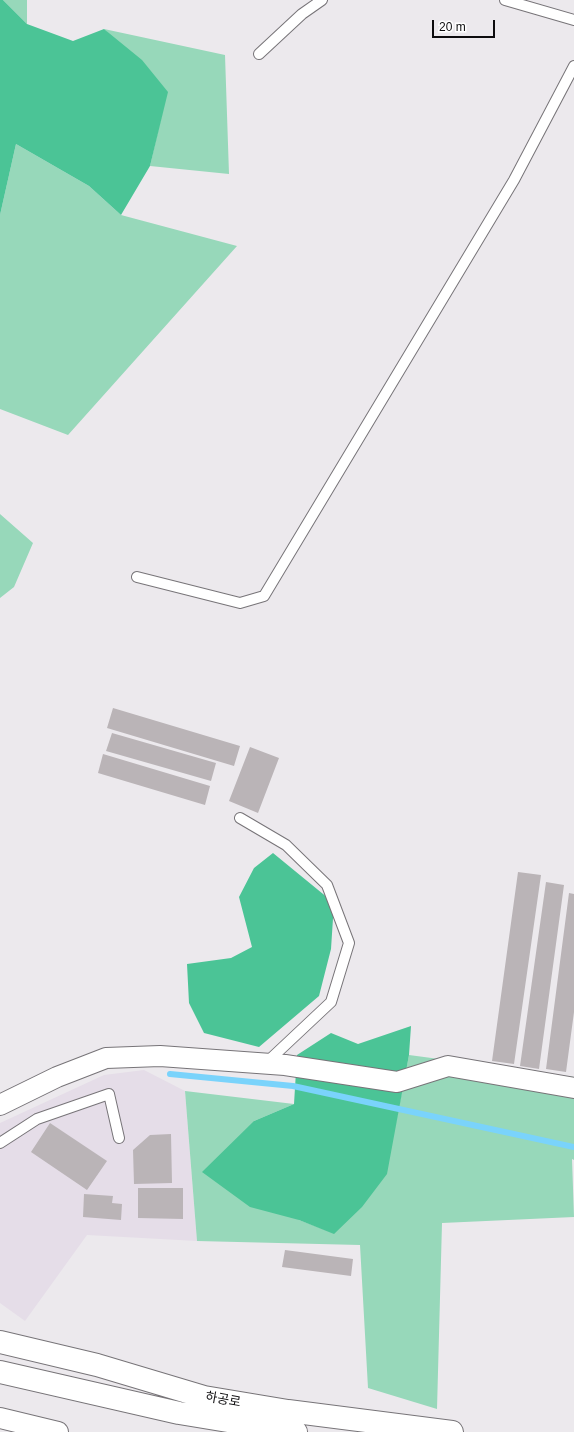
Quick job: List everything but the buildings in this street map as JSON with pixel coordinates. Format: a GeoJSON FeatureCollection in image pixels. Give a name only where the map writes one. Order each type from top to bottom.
{"type":"FeatureCollection","features":[{"type":"Feature","properties":{"kind":"street"},"geometry":{"type":"LineString","coordinates":[[0,1105],[57,1077],[106,1058],[160,1056],[265,1064],[397,1082],[448,1066],[574,1088]]}},
{"type":"Feature","properties":{"kind":"street","name":"하공로"},"geometry":{"type":"LineString","coordinates":[[0,1342],[97,1365],[204,1397],[288,1411],[452,1432]]}},
{"type":"Feature","properties":{"kind":"street","name":"하공로"},"geometry":{"type":"LineString","coordinates":[[0,1372],[180,1413],[296,1432]]}},
{"type":"Feature","properties":{"kind":"street"},"geometry":{"type":"LineString","coordinates":[[0,1418],[58,1432]]}},
{"type":"Feature","properties":{"kind":"lane"},"geometry":{"type":"LineString","coordinates":[[259,54],[302,14],[322,0]]}},
{"type":"Feature","properties":{"kind":"lane"},"geometry":{"type":"LineString","coordinates":[[505,0],[574,20]]}},
{"type":"Feature","properties":{"kind":"lane"},"geometry":{"type":"LineString","coordinates":[[137,577],[240,603],[264,596],[514,180],[574,66]]}},
{"type":"Feature","properties":{"kind":"lane"},"geometry":{"type":"LineString","coordinates":[[240,818],[286,845],[327,885],[349,943],[331,1002],[265,1064]]}},
{"type":"Feature","properties":{"kind":"lane"},"geometry":{"type":"LineString","coordinates":[[0,1143],[37,1119],[109,1094],[119,1138]]}},
{"type":"Feature","properties":{"kind":"shaded area"},"geometry":{"type":"Polygon","coordinates":[[[144,1070],[185,1091],[197,1241],[87,1235],[25,1321],[0,1303],[0,1123],[104,1075],[144,1070]]]}},
{"type":"Feature","properties":{"kind":"green space"},"geometry":{"type":"Polygon","coordinates":[[[0,0],[3,0],[27,24],[73,41],[104,29],[142,60],[168,92],[150,166],[121,215],[89,186],[16,144],[0,215],[0,0]]]}},
{"type":"Feature","properties":{"kind":"green space"},"geometry":{"type":"Polygon","coordinates":[[[3,0],[27,0],[27,24],[3,0]]]}},
{"type":"Feature","properties":{"kind":"green space"},"geometry":{"type":"Polygon","coordinates":[[[104,29],[225,55],[229,174],[150,166],[167,92],[104,29]]]}},
{"type":"Feature","properties":{"kind":"green space"},"geometry":{"type":"Polygon","coordinates":[[[16,144],[89,186],[121,215],[237,246],[68,435],[0,409],[0,215],[16,144]]]}},
{"type":"Feature","properties":{"kind":"green space"},"geometry":{"type":"Polygon","coordinates":[[[0,514],[33,543],[14,587],[0,598],[0,514]]]}},
{"type":"Feature","properties":{"kind":"green space"},"geometry":{"type":"Polygon","coordinates":[[[273,853],[334,903],[331,949],[319,996],[259,1047],[204,1033],[189,1003],[187,964],[231,958],[252,947],[239,897],[254,868],[273,853]]]}},
{"type":"Feature","properties":{"kind":"green space"},"geometry":{"type":"Polygon","coordinates":[[[411,1026],[409,1055],[387,1174],[362,1207],[334,1234],[299,1220],[250,1207],[202,1172],[254,1121],[294,1104],[297,1055],[331,1033],[358,1044],[411,1026]]]}},
{"type":"Feature","properties":{"kind":"green space"},"geometry":{"type":"Polygon","coordinates":[[[409,1055],[574,1077],[574,1160],[572,1159],[574,1217],[442,1223],[437,1409],[368,1388],[360,1245],[197,1241],[185,1091],[294,1104],[254,1121],[299,1220],[334,1233],[395,1127],[409,1055]]]}},
{"type":"Feature","properties":{"kind":"waterway"},"geometry":{"type":"LineString","coordinates":[[170,1074],[293,1086],[574,1147]]}}]}
